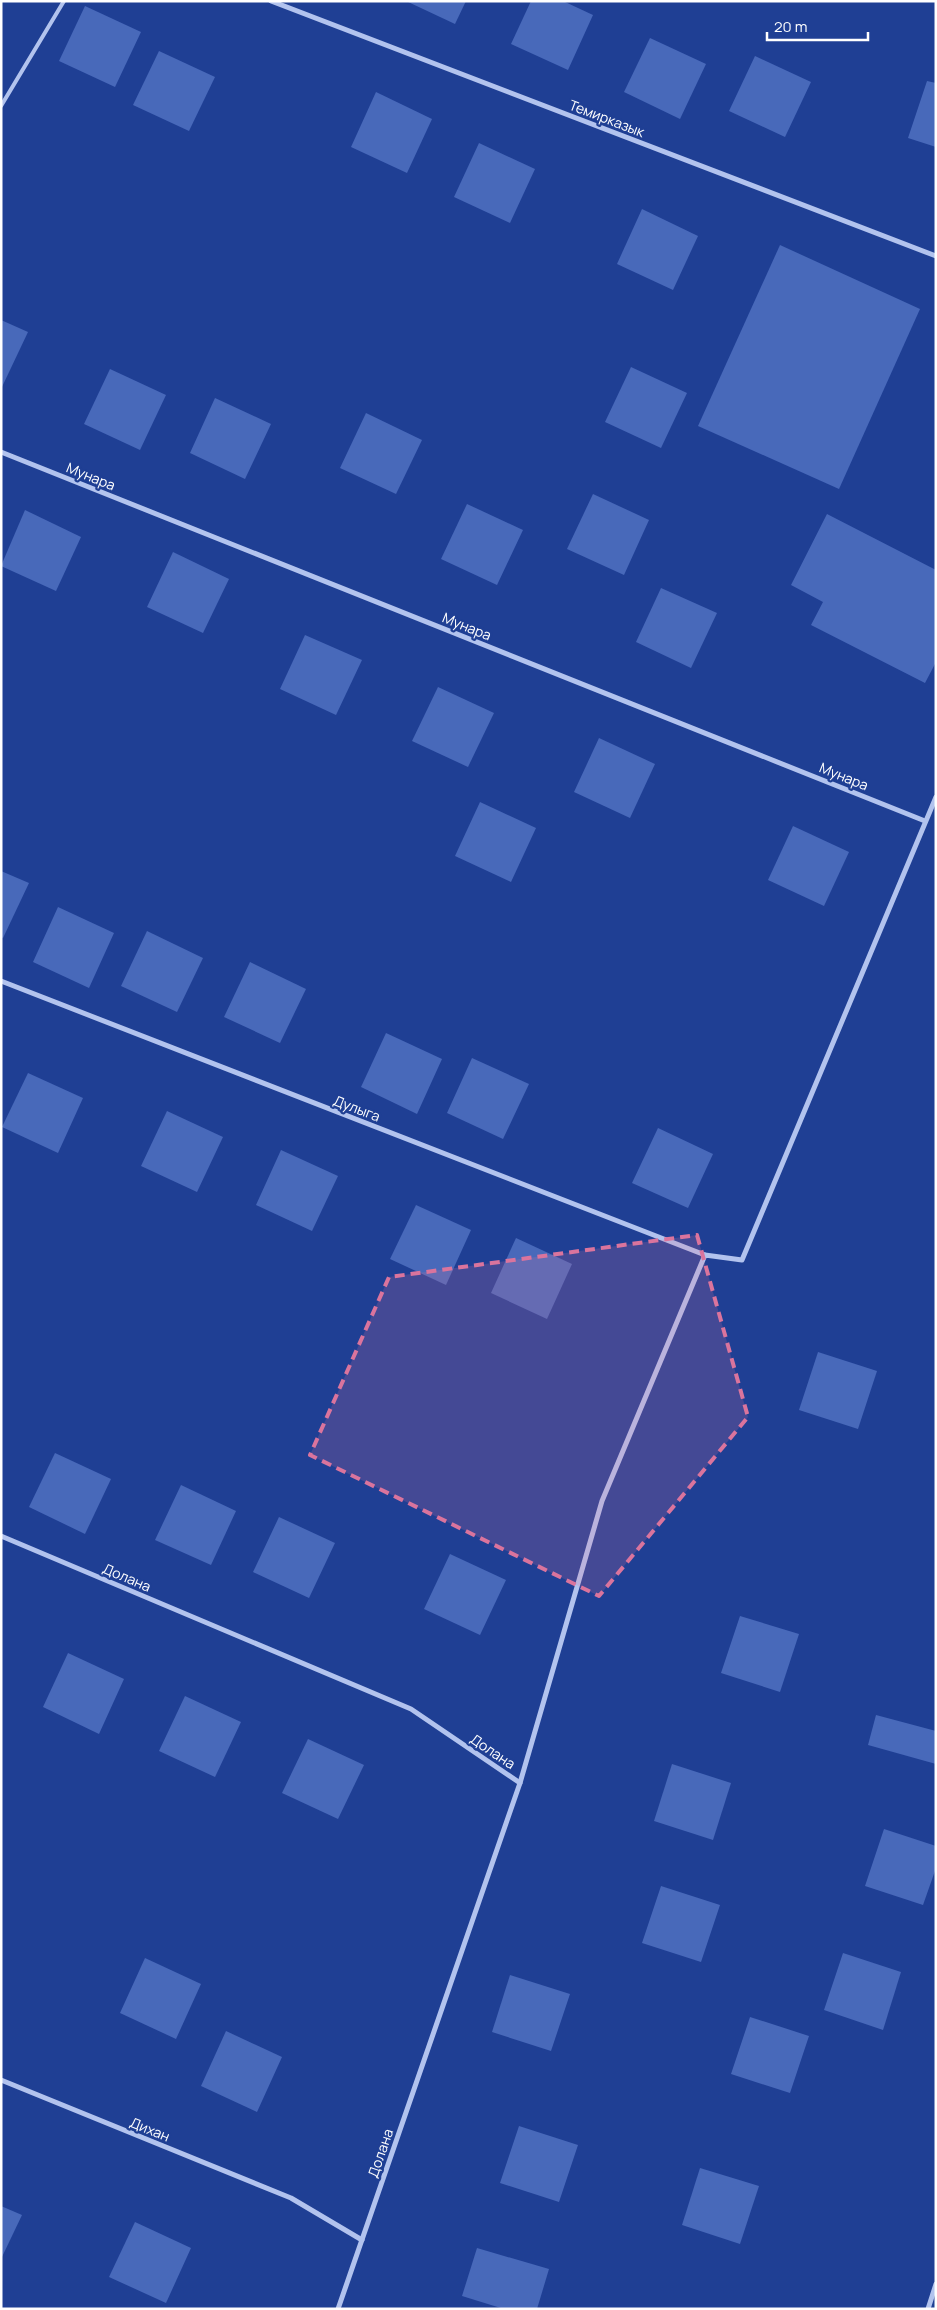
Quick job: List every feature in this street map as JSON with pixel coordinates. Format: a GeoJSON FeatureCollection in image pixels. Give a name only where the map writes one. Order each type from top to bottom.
{"type":"FeatureCollection","features":[{"type":"Feature","properties":{"kind":"street","name":"Темирказык"},"geometry":{"type":"LineString","coordinates":[[271,1],[936,256]]}},
{"type":"Feature","properties":{"kind":"street","name":"Мунара"},"geometry":{"type":"LineString","coordinates":[[1,452],[925,820]]}},
{"type":"Feature","properties":{"kind":"street"},"geometry":{"type":"LineString","coordinates":[[925,820],[936,797]]}},
{"type":"Feature","properties":{"kind":"street","name":"Дулыга"},"geometry":{"type":"LineString","coordinates":[[1,981],[705,1255],[742,1260],[925,820]]}},
{"type":"Feature","properties":{"kind":"street"},"geometry":{"type":"LineString","coordinates":[[520,1783],[602,1501],[705,1255]]}},
{"type":"Feature","properties":{"kind":"street","name":"Долана"},"geometry":{"type":"LineString","coordinates":[[1,1536],[411,1709],[520,1783],[338,2309]]}},
{"type":"Feature","properties":{"kind":"street","name":"Дихан"},"geometry":{"type":"LineString","coordinates":[[1,2080],[291,2198],[362,2240]]}},
{"type":"Feature","properties":{"kind":"street"},"geometry":{"type":"LineString","coordinates":[[928,2309],[936,2284]]}},
{"type":"Feature","properties":{"kind":"lane"},"geometry":{"type":"LineString","coordinates":[[1,106],[64,1]]}},
{"type":"Feature","properties":{"kind":"highlighted area"},"geometry":{"type":"Polygon","coordinates":[[[697,1235],[748,1417],[599,1596],[310,1455],[389,1277],[697,1235]]]}},
{"type":"Feature","properties":{"kind":"building"},"geometry":{"type":"Polygon","coordinates":[[[406,1],[466,1],[455,24],[406,1]]]}},
{"type":"Feature","properties":{"kind":"building"},"geometry":{"type":"Polygon","coordinates":[[[531,1],[563,1],[593,15],[568,70],[511,44],[531,1]]]}},
{"type":"Feature","properties":{"kind":"building"},"geometry":{"type":"Polygon","coordinates":[[[85,6],[141,32],[115,87],[59,61],[85,6]]]}},
{"type":"Feature","properties":{"kind":"building"},"geometry":{"type":"Polygon","coordinates":[[[650,38],[706,64],[680,119],[624,92],[650,38]]]}},
{"type":"Feature","properties":{"kind":"building"},"geometry":{"type":"Polygon","coordinates":[[[159,51],[215,77],[189,131],[133,105],[159,51]]]}},
{"type":"Feature","properties":{"kind":"building"},"geometry":{"type":"Polygon","coordinates":[[[755,56],[811,82],[785,137],[729,111],[755,56]]]}},
{"type":"Feature","properties":{"kind":"building"},"geometry":{"type":"Polygon","coordinates":[[[927,81],[936,83],[936,147],[908,138],[927,81]]]}},
{"type":"Feature","properties":{"kind":"building"},"geometry":{"type":"Polygon","coordinates":[[[376,92],[432,119],[407,173],[351,147],[376,92]]]}},
{"type":"Feature","properties":{"kind":"building"},"geometry":{"type":"Polygon","coordinates":[[[479,143],[535,169],[510,223],[454,197],[479,143]]]}},
{"type":"Feature","properties":{"kind":"building"},"geometry":{"type":"Polygon","coordinates":[[[642,209],[698,236],[673,290],[617,264],[642,209]]]}},
{"type":"Feature","properties":{"kind":"building"},"geometry":{"type":"Polygon","coordinates":[[[780,245],[920,309],[839,489],[698,426],[780,245]]]}},
{"type":"Feature","properties":{"kind":"building"},"geometry":{"type":"Polygon","coordinates":[[[1,320],[28,332],[1,389],[1,320]]]}},
{"type":"Feature","properties":{"kind":"building"},"geometry":{"type":"Polygon","coordinates":[[[631,367],[687,393],[661,448],[605,422],[631,367]]]}},
{"type":"Feature","properties":{"kind":"building"},"geometry":{"type":"Polygon","coordinates":[[[110,369],[166,395],[140,450],[84,424],[110,369]]]}},
{"type":"Feature","properties":{"kind":"building"},"geometry":{"type":"Polygon","coordinates":[[[215,398],[271,424],[245,479],[190,453],[215,398]]]}},
{"type":"Feature","properties":{"kind":"building"},"geometry":{"type":"Polygon","coordinates":[[[366,413],[422,440],[396,494],[340,468],[366,413]]]}},
{"type":"Feature","properties":{"kind":"building"},"geometry":{"type":"Polygon","coordinates":[[[593,494],[649,520],[624,575],[567,549],[593,494]]]}},
{"type":"Feature","properties":{"kind":"building"},"geometry":{"type":"Polygon","coordinates":[[[467,504],[523,530],[497,585],[441,559],[467,504]]]}},
{"type":"Feature","properties":{"kind":"building"},"geometry":{"type":"Polygon","coordinates":[[[25,510],[81,537],[56,591],[1,566],[25,510]]]}},
{"type":"Feature","properties":{"kind":"building"},"geometry":{"type":"Polygon","coordinates":[[[827,514],[936,570],[936,662],[925,683],[811,625],[823,602],[791,585],[827,514]]]}},
{"type":"Feature","properties":{"kind":"building"},"geometry":{"type":"Polygon","coordinates":[[[173,552],[229,579],[203,633],[147,607],[173,552]]]}},
{"type":"Feature","properties":{"kind":"building"},"geometry":{"type":"Polygon","coordinates":[[[661,588],[717,613],[691,668],[636,642],[661,588]]]}},
{"type":"Feature","properties":{"kind":"building"},"geometry":{"type":"Polygon","coordinates":[[[305,635],[362,660],[336,715],[280,689],[305,635]]]}},
{"type":"Feature","properties":{"kind":"building"},"geometry":{"type":"Polygon","coordinates":[[[438,687],[494,713],[468,767],[412,741],[438,687]]]}},
{"type":"Feature","properties":{"kind":"building"},"geometry":{"type":"Polygon","coordinates":[[[599,738],[655,764],[630,818],[574,792],[599,738]]]}},
{"type":"Feature","properties":{"kind":"building"},"geometry":{"type":"Polygon","coordinates":[[[480,802],[536,828],[511,882],[455,856],[480,802]]]}},
{"type":"Feature","properties":{"kind":"building"},"geometry":{"type":"Polygon","coordinates":[[[793,826],[849,852],[824,906],[768,880],[793,826]]]}},
{"type":"Feature","properties":{"kind":"building"},"geometry":{"type":"Polygon","coordinates":[[[1,871],[29,883],[3,938],[1,937],[1,871]]]}},
{"type":"Feature","properties":{"kind":"building"},"geometry":{"type":"Polygon","coordinates":[[[58,907],[114,933],[89,988],[33,962],[58,907]]]}},
{"type":"Feature","properties":{"kind":"building"},"geometry":{"type":"Polygon","coordinates":[[[147,931],[203,958],[177,1012],[121,986],[147,931]]]}},
{"type":"Feature","properties":{"kind":"building"},"geometry":{"type":"Polygon","coordinates":[[[250,962],[306,989],[280,1043],[224,1017],[250,962]]]}},
{"type":"Feature","properties":{"kind":"building"},"geometry":{"type":"Polygon","coordinates":[[[386,1033],[442,1059],[417,1114],[361,1087],[386,1033]]]}},
{"type":"Feature","properties":{"kind":"building"},"geometry":{"type":"Polygon","coordinates":[[[472,1058],[529,1084],[503,1139],[447,1113],[472,1058]]]}},
{"type":"Feature","properties":{"kind":"building"},"geometry":{"type":"Polygon","coordinates":[[[28,1073],[83,1098],[58,1153],[2,1127],[28,1073]]]}},
{"type":"Feature","properties":{"kind":"building"},"geometry":{"type":"Polygon","coordinates":[[[167,1111],[223,1137],[197,1192],[141,1166],[167,1111]]]}},
{"type":"Feature","properties":{"kind":"building"},"geometry":{"type":"Polygon","coordinates":[[[658,1128],[713,1154],[688,1208],[632,1183],[658,1128]]]}},
{"type":"Feature","properties":{"kind":"building"},"geometry":{"type":"Polygon","coordinates":[[[281,1150],[338,1176],[312,1231],[256,1205],[281,1150]]]}},
{"type":"Feature","properties":{"kind":"building"},"geometry":{"type":"Polygon","coordinates":[[[416,1205],[471,1230],[446,1285],[390,1259],[416,1205]]]}},
{"type":"Feature","properties":{"kind":"building"},"geometry":{"type":"Polygon","coordinates":[[[516,1238],[572,1264],[547,1319],[491,1293],[516,1238]]]}},
{"type":"Feature","properties":{"kind":"building"},"geometry":{"type":"Polygon","coordinates":[[[818,1352],[877,1371],[858,1429],[799,1410],[818,1352]]]}},
{"type":"Feature","properties":{"kind":"building"},"geometry":{"type":"Polygon","coordinates":[[[55,1453],[111,1479],[85,1534],[29,1507],[55,1453]]]}},
{"type":"Feature","properties":{"kind":"building"},"geometry":{"type":"Polygon","coordinates":[[[181,1485],[236,1511],[211,1565],[155,1540],[181,1485]]]}},
{"type":"Feature","properties":{"kind":"building"},"geometry":{"type":"Polygon","coordinates":[[[279,1517],[335,1543],[309,1598],[253,1572],[279,1517]]]}},
{"type":"Feature","properties":{"kind":"building"},"geometry":{"type":"Polygon","coordinates":[[[450,1554],[506,1580],[480,1635],[424,1609],[450,1554]]]}},
{"type":"Feature","properties":{"kind":"building"},"geometry":{"type":"Polygon","coordinates":[[[740,1616],[799,1634],[780,1692],[721,1673],[740,1616]]]}},
{"type":"Feature","properties":{"kind":"building"},"geometry":{"type":"Polygon","coordinates":[[[68,1653],[124,1679],[99,1734],[43,1707],[68,1653]]]}},
{"type":"Feature","properties":{"kind":"building"},"geometry":{"type":"Polygon","coordinates":[[[185,1696],[241,1722],[215,1777],[159,1751],[185,1696]]]}},
{"type":"Feature","properties":{"kind":"building"},"geometry":{"type":"Polygon","coordinates":[[[876,1715],[936,1731],[936,1764],[868,1745],[876,1715]]]}},
{"type":"Feature","properties":{"kind":"building"},"geometry":{"type":"Polygon","coordinates":[[[308,1739],[364,1765],[338,1819],[282,1793],[308,1739]]]}},
{"type":"Feature","properties":{"kind":"building"},"geometry":{"type":"Polygon","coordinates":[[[672,1764],[731,1783],[713,1840],[654,1821],[672,1764]]]}},
{"type":"Feature","properties":{"kind":"building"},"geometry":{"type":"Polygon","coordinates":[[[884,1829],[936,1846],[936,1868],[923,1905],[865,1886],[884,1829]]]}},
{"type":"Feature","properties":{"kind":"building"},"geometry":{"type":"Polygon","coordinates":[[[661,1886],[720,1905],[701,1962],[642,1943],[661,1886]]]}},
{"type":"Feature","properties":{"kind":"building"},"geometry":{"type":"Polygon","coordinates":[[[843,1953],[901,1972],[883,2030],[824,2010],[843,1953]]]}},
{"type":"Feature","properties":{"kind":"building"},"geometry":{"type":"Polygon","coordinates":[[[145,1958],[201,1984],[176,2039],[120,2013],[145,1958]]]}},
{"type":"Feature","properties":{"kind":"building"},"geometry":{"type":"Polygon","coordinates":[[[510,1975],[570,1994],[551,2051],[492,2032],[510,1975]]]}},
{"type":"Feature","properties":{"kind":"building"},"geometry":{"type":"Polygon","coordinates":[[[750,2017],[809,2036],[790,2093],[731,2074],[750,2017]]]}},
{"type":"Feature","properties":{"kind":"building"},"geometry":{"type":"Polygon","coordinates":[[[226,2031],[282,2057],[257,2112],[201,2086],[226,2031]]]}},
{"type":"Feature","properties":{"kind":"building"},"geometry":{"type":"Polygon","coordinates":[[[519,2126],[578,2145],[559,2202],[500,2183],[519,2126]]]}},
{"type":"Feature","properties":{"kind":"building"},"geometry":{"type":"Polygon","coordinates":[[[700,2168],[759,2186],[740,2244],[682,2225],[700,2168]]]}},
{"type":"Feature","properties":{"kind":"building"},"geometry":{"type":"Polygon","coordinates":[[[1,2206],[22,2215],[1,2259],[1,2206]]]}},
{"type":"Feature","properties":{"kind":"building"},"geometry":{"type":"Polygon","coordinates":[[[135,2222],[191,2248],[166,2303],[109,2277],[135,2222]]]}},
{"type":"Feature","properties":{"kind":"building"},"geometry":{"type":"Polygon","coordinates":[[[477,2248],[549,2269],[537,2309],[504,2309],[462,2296],[477,2248]]]}}]}
